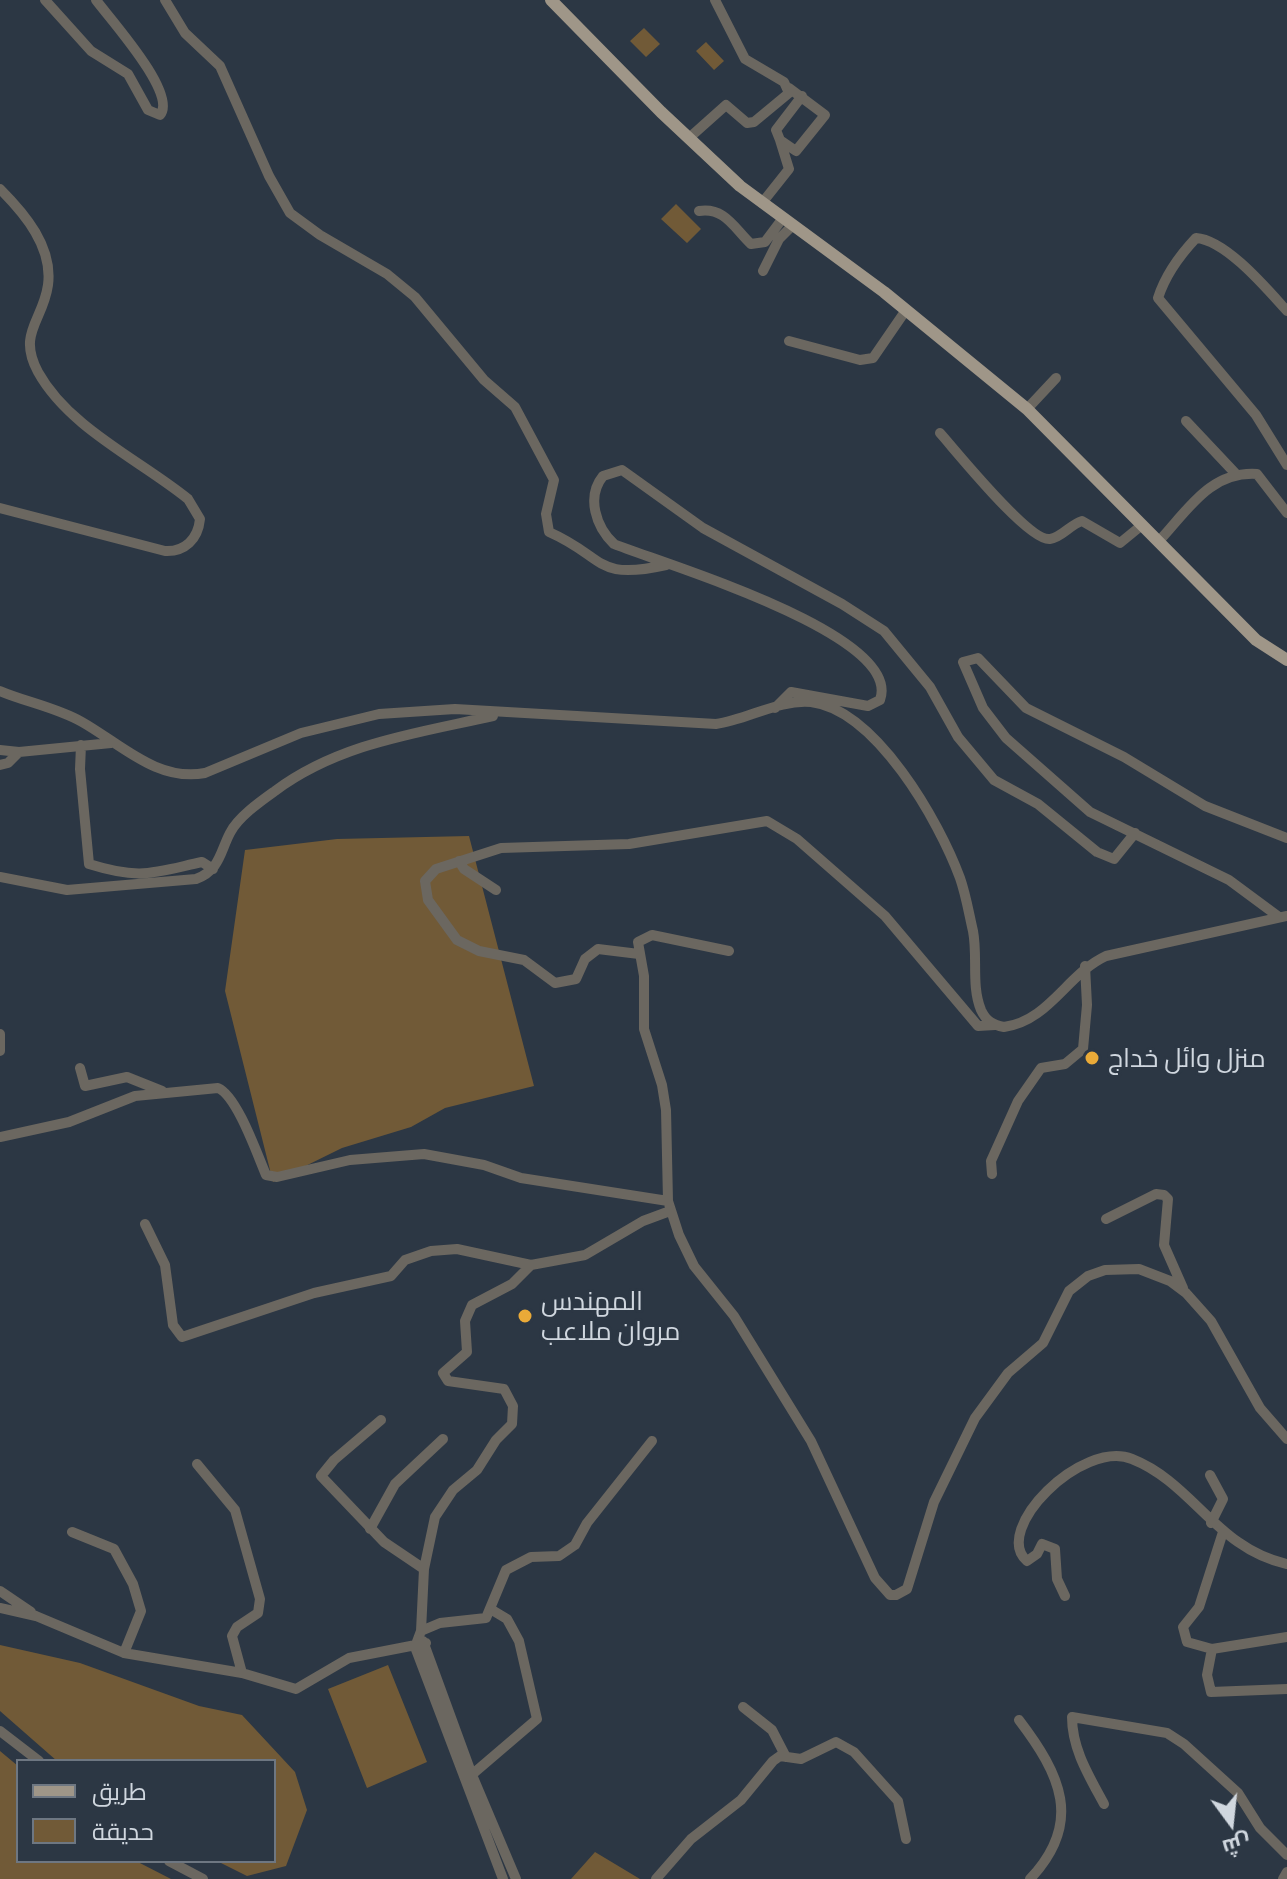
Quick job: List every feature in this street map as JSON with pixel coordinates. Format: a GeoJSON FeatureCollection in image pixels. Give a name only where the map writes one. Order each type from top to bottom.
{"type":"FeatureCollection","features":[{"type":"Feature","properties":{"kind":"main road"},"geometry":{"type":"LineString","coordinates":[[551,0],[689,138],[762,203],[906,310],[1027,409],[1256,640],[1287,660]]}},
{"type":"Feature","properties":{"kind":"street"},"geometry":{"type":"LineString","coordinates":[[45,0],[91,51],[128,74],[148,110],[160,115],[164,103],[156,79],[96,0]]}},
{"type":"Feature","properties":{"kind":"street"},"geometry":{"type":"LineString","coordinates":[[165,0],[185,33],[220,66],[269,176],[290,213],[320,235],[387,274],[415,297],[484,380],[515,407],[554,480],[546,514],[549,532],[574,544],[608,569],[629,572],[667,565]]}},
{"type":"Feature","properties":{"kind":"street"},"geometry":{"type":"LineString","coordinates":[[715,0],[745,59],[825,115],[796,151],[780,140]]}},
{"type":"Feature","properties":{"kind":"street"},"geometry":{"type":"LineString","coordinates":[[689,138],[726,105],[747,123],[757,121],[789,93],[789,88]]}},
{"type":"Feature","properties":{"kind":"street"},"geometry":{"type":"LineString","coordinates":[[762,203],[789,169],[776,130],[802,96]]}},
{"type":"Feature","properties":{"kind":"street"},"geometry":{"type":"LineString","coordinates":[[0,189],[36,232],[48,268],[48,285],[28,338],[38,372],[59,401],[188,499],[200,519],[194,539],[175,552],[0,508]]}},
{"type":"Feature","properties":{"kind":"street"},"geometry":{"type":"LineString","coordinates":[[699,211],[711,209],[726,216],[751,244],[765,242],[788,222]]}},
{"type":"Feature","properties":{"kind":"street"},"geometry":{"type":"LineString","coordinates":[[763,271],[788,222]]}},
{"type":"Feature","properties":{"kind":"street"},"geometry":{"type":"LineString","coordinates":[[1287,311],[1249,271],[1208,239],[1196,238],[1190,244],[1163,281],[1158,298],[1256,415],[1287,465]]}},
{"type":"Feature","properties":{"kind":"street"},"geometry":{"type":"LineString","coordinates":[[789,341],[860,360],[873,358],[906,310]]}},
{"type":"Feature","properties":{"kind":"street"},"geometry":{"type":"LineString","coordinates":[[1027,409],[1056,378]]}},
{"type":"Feature","properties":{"kind":"street"},"geometry":{"type":"LineString","coordinates":[[1186,421],[1235,473]]}},
{"type":"Feature","properties":{"kind":"street"},"geometry":{"type":"LineString","coordinates":[[940,433],[1023,524],[1044,538],[1055,538],[1082,521],[1120,543],[1142,525]]}},
{"type":"Feature","properties":{"kind":"street"},"geometry":{"type":"LineString","coordinates":[[775,708],[791,692],[868,706],[880,700],[881,691],[865,656],[785,608],[614,544],[599,526],[594,501],[603,476],[622,470],[711,533],[842,604],[884,631],[930,687],[958,737],[994,780],[1038,804],[1097,852],[1114,859],[1135,833]]}},
{"type":"Feature","properties":{"kind":"street"},"geometry":{"type":"LineString","coordinates":[[1159,541],[1194,500],[1235,473],[1257,474],[1287,513]]}},
{"type":"Feature","properties":{"kind":"street"},"geometry":{"type":"LineString","coordinates":[[1283,916],[1229,880],[1090,812],[1006,738],[983,708],[963,662],[978,658],[1026,708],[1148,770],[1205,806],[1287,838]]}},
{"type":"Feature","properties":{"kind":"street"},"geometry":{"type":"LineString","coordinates":[[0,691],[80,720],[111,743],[154,767],[189,776],[205,773],[301,733],[367,717],[455,709],[716,724],[741,721],[775,708],[808,702],[844,713],[861,725],[905,778],[946,846],[961,880],[974,936],[980,1008],[986,1019],[995,1025]]}},
{"type":"Feature","properties":{"kind":"street"},"geometry":{"type":"LineString","coordinates":[[0,877],[67,890],[196,879],[213,869],[225,850],[231,831],[291,780],[362,746],[502,714]]}},
{"type":"Feature","properties":{"kind":"street"},"geometry":{"type":"LineString","coordinates":[[0,750],[19,752],[111,743]]}},
{"type":"Feature","properties":{"kind":"street"},"geometry":{"type":"LineString","coordinates":[[81,745],[80,769],[89,864],[118,874],[174,872],[202,862],[213,869]]}},
{"type":"Feature","properties":{"kind":"street"},"geometry":{"type":"LineString","coordinates":[[0,765],[8,763],[19,752]]}},
{"type":"Feature","properties":{"kind":"street"},"geometry":{"type":"LineString","coordinates":[[639,954],[598,949],[585,959],[576,979],[555,983],[524,960],[466,947],[451,934],[428,900],[425,881],[431,872],[501,848],[629,844],[767,821],[797,839],[885,916],[978,1026],[1020,1025],[1034,1017],[1085,966],[1134,947],[1283,916]]}},
{"type":"Feature","properties":{"kind":"street"},"geometry":{"type":"LineString","coordinates":[[459,861],[464,869],[496,890]]}},
{"type":"Feature","properties":{"kind":"street"},"geometry":{"type":"LineString","coordinates":[[729,951],[652,935],[638,942],[644,976],[644,1029],[666,1110],[669,1206],[694,1266],[734,1316],[811,1441],[864,1557],[890,1595],[904,1592],[910,1583],[934,1502],[975,1418],[1008,1373],[1043,1343],[1076,1282],[1105,1270],[1139,1269],[1170,1281],[1186,1293],[1219,1332],[1260,1408],[1287,1439]]}},
{"type":"Feature","properties":{"kind":"street"},"geometry":{"type":"LineString","coordinates":[[992,1174],[991,1161],[995,1149],[1030,1083],[1041,1068],[1065,1064],[1083,1049],[1087,1005],[1085,966]]}},
{"type":"Feature","properties":{"kind":"street"},"geometry":{"type":"LineString","coordinates":[[0,1034],[0,1051]]}},
{"type":"Feature","properties":{"kind":"street"},"geometry":{"type":"LineString","coordinates":[[80,1068],[85,1086],[127,1077],[162,1091]]}},
{"type":"Feature","properties":{"kind":"street"},"geometry":{"type":"LineString","coordinates":[[0,1137],[69,1122],[135,1096],[218,1088],[227,1091],[266,1175],[277,1177],[350,1160],[424,1154],[484,1165],[521,1178],[669,1206]]}},
{"type":"Feature","properties":{"kind":"street"},"geometry":{"type":"LineString","coordinates":[[1106,1219],[1156,1194],[1164,1195],[1168,1199],[1164,1245],[1186,1293]]}},
{"type":"Feature","properties":{"kind":"street"},"geometry":{"type":"LineString","coordinates":[[145,1224],[165,1265],[173,1325],[182,1337],[314,1293],[391,1276],[405,1260],[431,1251],[457,1249],[531,1265],[585,1255],[669,1206]]}},
{"type":"Feature","properties":{"kind":"street"},"geometry":{"type":"LineString","coordinates":[[503,1879],[420,1639],[424,1569],[435,1517],[453,1490],[477,1470],[496,1440],[512,1424],[513,1417],[511,1399],[504,1389],[448,1381],[443,1373],[467,1352],[465,1321],[472,1305],[512,1284],[531,1265]]}},
{"type":"Feature","properties":{"kind":"street"},"geometry":{"type":"LineString","coordinates":[[381,1420],[334,1460],[321,1476],[370,1529],[424,1569]]}},
{"type":"Feature","properties":{"kind":"street"},"geometry":{"type":"LineString","coordinates":[[370,1529],[395,1484],[443,1439]]}},
{"type":"Feature","properties":{"kind":"street"},"geometry":{"type":"LineString","coordinates":[[0,1608],[36,1616],[124,1653],[242,1673],[296,1689],[349,1658],[420,1639],[440,1623],[486,1618],[492,1610],[506,1570],[531,1557],[559,1556],[575,1545],[587,1523],[652,1441]]}},
{"type":"Feature","properties":{"kind":"street"},"geometry":{"type":"LineString","coordinates":[[1065,1596],[1057,1579],[1055,1549],[1042,1544],[1027,1561],[1019,1549],[1022,1529],[1034,1505],[1074,1468],[1098,1456],[1114,1454],[1132,1458],[1170,1480],[1223,1532],[1261,1557],[1287,1564]]}},
{"type":"Feature","properties":{"kind":"street"},"geometry":{"type":"LineString","coordinates":[[197,1464],[235,1510],[260,1599],[258,1613],[237,1627],[232,1636],[242,1673]]}},
{"type":"Feature","properties":{"kind":"street"},"geometry":{"type":"LineString","coordinates":[[1210,1475],[1223,1499],[1211,1523]]}},
{"type":"Feature","properties":{"kind":"street"},"geometry":{"type":"LineString","coordinates":[[72,1532],[114,1549],[133,1584],[141,1611],[124,1653]]}},
{"type":"Feature","properties":{"kind":"street"},"geometry":{"type":"LineString","coordinates":[[1223,1532],[1199,1607],[1183,1627],[1187,1642],[1200,1649],[1212,1649],[1287,1637]]}},
{"type":"Feature","properties":{"kind":"street"},"geometry":{"type":"LineString","coordinates":[[0,1591],[36,1616]]}},
{"type":"Feature","properties":{"kind":"street"},"geometry":{"type":"LineString","coordinates":[[468,1778],[537,1719],[519,1641],[507,1619],[492,1610]]}},
{"type":"Feature","properties":{"kind":"street"},"geometry":{"type":"LineString","coordinates":[[1212,1649],[1207,1675],[1211,1692],[1287,1689]]}},
{"type":"Feature","properties":{"kind":"street"},"geometry":{"type":"LineString","coordinates":[[743,1707],[772,1730],[786,1757]]}},
{"type":"Feature","properties":{"kind":"street"},"geometry":{"type":"LineString","coordinates":[[1104,1804],[1086,1772],[1072,1734],[1072,1717],[1167,1733],[1184,1744],[1238,1793],[1260,1828],[1287,1855]]}},
{"type":"Feature","properties":{"kind":"street"},"geometry":{"type":"LineString","coordinates":[[1019,1720],[1050,1764],[1062,1797],[1057,1834],[1050,1851],[1030,1879]]}},
{"type":"Feature","properties":{"kind":"street"},"geometry":{"type":"LineString","coordinates":[[0,1731],[36,1759]]}},
{"type":"Feature","properties":{"kind":"street"},"geometry":{"type":"LineString","coordinates":[[656,1879],[691,1839],[741,1800],[765,1768],[780,1756],[801,1759],[827,1743],[845,1745],[898,1801],[906,1839]]}},
{"type":"Feature","properties":{"kind":"street"},"geometry":{"type":"LineString","coordinates":[[468,1778],[516,1879]]}},
{"type":"Feature","properties":{"kind":"street"},"geometry":{"type":"LineString","coordinates":[[173,1863],[203,1879]]}},
{"type":"Feature","properties":{"kind":"street"},"geometry":{"type":"LineString","coordinates":[[1283,1879],[1287,1872]]}},
{"type":"Feature","properties":{"kind":"green space"},"geometry":{"type":"Polygon","coordinates":[[[644,28],[660,44],[646,57],[630,41],[644,28]]]}},
{"type":"Feature","properties":{"kind":"green space"},"geometry":{"type":"Polygon","coordinates":[[[706,42],[724,61],[714,70],[696,51],[706,42]]]}},
{"type":"Feature","properties":{"kind":"green space"},"geometry":{"type":"Polygon","coordinates":[[[676,204],[701,229],[687,243],[661,219],[676,204]]]}},
{"type":"Feature","properties":{"kind":"green space"},"geometry":{"type":"Polygon","coordinates":[[[469,836],[534,1086],[445,1108],[411,1127],[342,1148],[273,1182],[225,991],[245,850],[337,839],[469,836]]]}},
{"type":"Feature","properties":{"kind":"green space"},"geometry":{"type":"Polygon","coordinates":[[[0,1645],[80,1663],[199,1706],[242,1715],[295,1772],[307,1810],[286,1866],[247,1876],[221,1863],[276,1863],[276,1759],[55,1759],[0,1711],[0,1645]]]}},
{"type":"Feature","properties":{"kind":"green space"},"geometry":{"type":"Polygon","coordinates":[[[388,1665],[427,1762],[367,1788],[328,1689],[388,1665]]]}},
{"type":"Feature","properties":{"kind":"green space"},"geometry":{"type":"Polygon","coordinates":[[[0,1751],[16,1764],[16,1863],[140,1863],[171,1879],[0,1879],[0,1751]]]}},
{"type":"Feature","properties":{"kind":"green space"},"geometry":{"type":"Polygon","coordinates":[[[595,1852],[640,1879],[571,1879],[595,1852]]]}},
{"type":"Feature","properties":{"kind":"place","name":"منزل وائل خداج"},"geometry":{"type":"Point","coordinates":[1092,1058]}},
{"type":"Feature","properties":{"kind":"place","name":"المهندس مروان ملاعب"},"geometry":{"type":"Point","coordinates":[525,1316]}}]}
